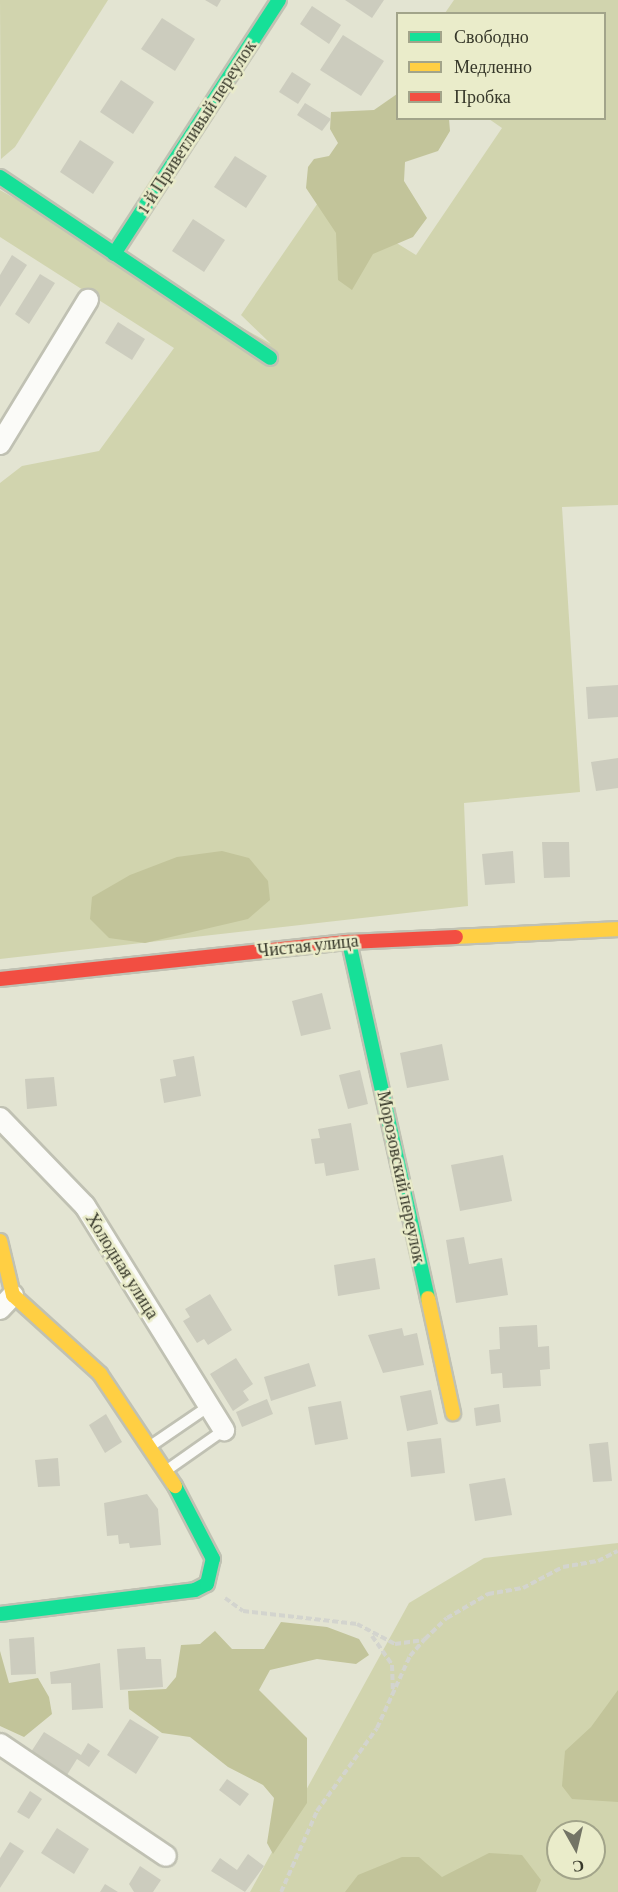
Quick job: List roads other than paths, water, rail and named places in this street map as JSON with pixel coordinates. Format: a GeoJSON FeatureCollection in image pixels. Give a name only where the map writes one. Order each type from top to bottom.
{"type":"FeatureCollection","features":[{"type":"Feature","properties":{"kind":"street","name":"1-й Приветливый переулок"},"geometry":{"type":"LineString","coordinates":[[114,254],[279,0]]}},
{"type":"Feature","properties":{"kind":"street"},"geometry":{"type":"LineString","coordinates":[[0,177],[270,358]]}},
{"type":"Feature","properties":{"kind":"street"},"geometry":{"type":"LineString","coordinates":[[0,444],[88,300]]}},
{"type":"Feature","properties":{"kind":"street","name":"Чистая улица"},"geometry":{"type":"LineString","coordinates":[[0,979],[349,942],[618,929]]}},
{"type":"Feature","properties":{"kind":"street","name":"Морозовский переулок"},"geometry":{"type":"LineString","coordinates":[[349,942],[453,1413]]}},
{"type":"Feature","properties":{"kind":"street","name":"Холодная улица"},"geometry":{"type":"LineString","coordinates":[[0,1118],[85,1206],[224,1430]]}},
{"type":"Feature","properties":{"kind":"street"},"geometry":{"type":"LineString","coordinates":[[0,1241],[7,1302],[99,1374],[167,1470],[207,1542],[212,1573],[207,1584],[171,1594],[0,1614]]}},
{"type":"Feature","properties":{"kind":"street"},"geometry":{"type":"LineString","coordinates":[[0,1744],[166,1856]]}},
{"type":"Feature","properties":{"kind":"lane"},"geometry":{"type":"LineString","coordinates":[[150,1447],[209,1406]]}},
{"type":"Feature","properties":{"kind":"lane"},"geometry":{"type":"LineString","coordinates":[[167,1470],[224,1430]]}}]}
